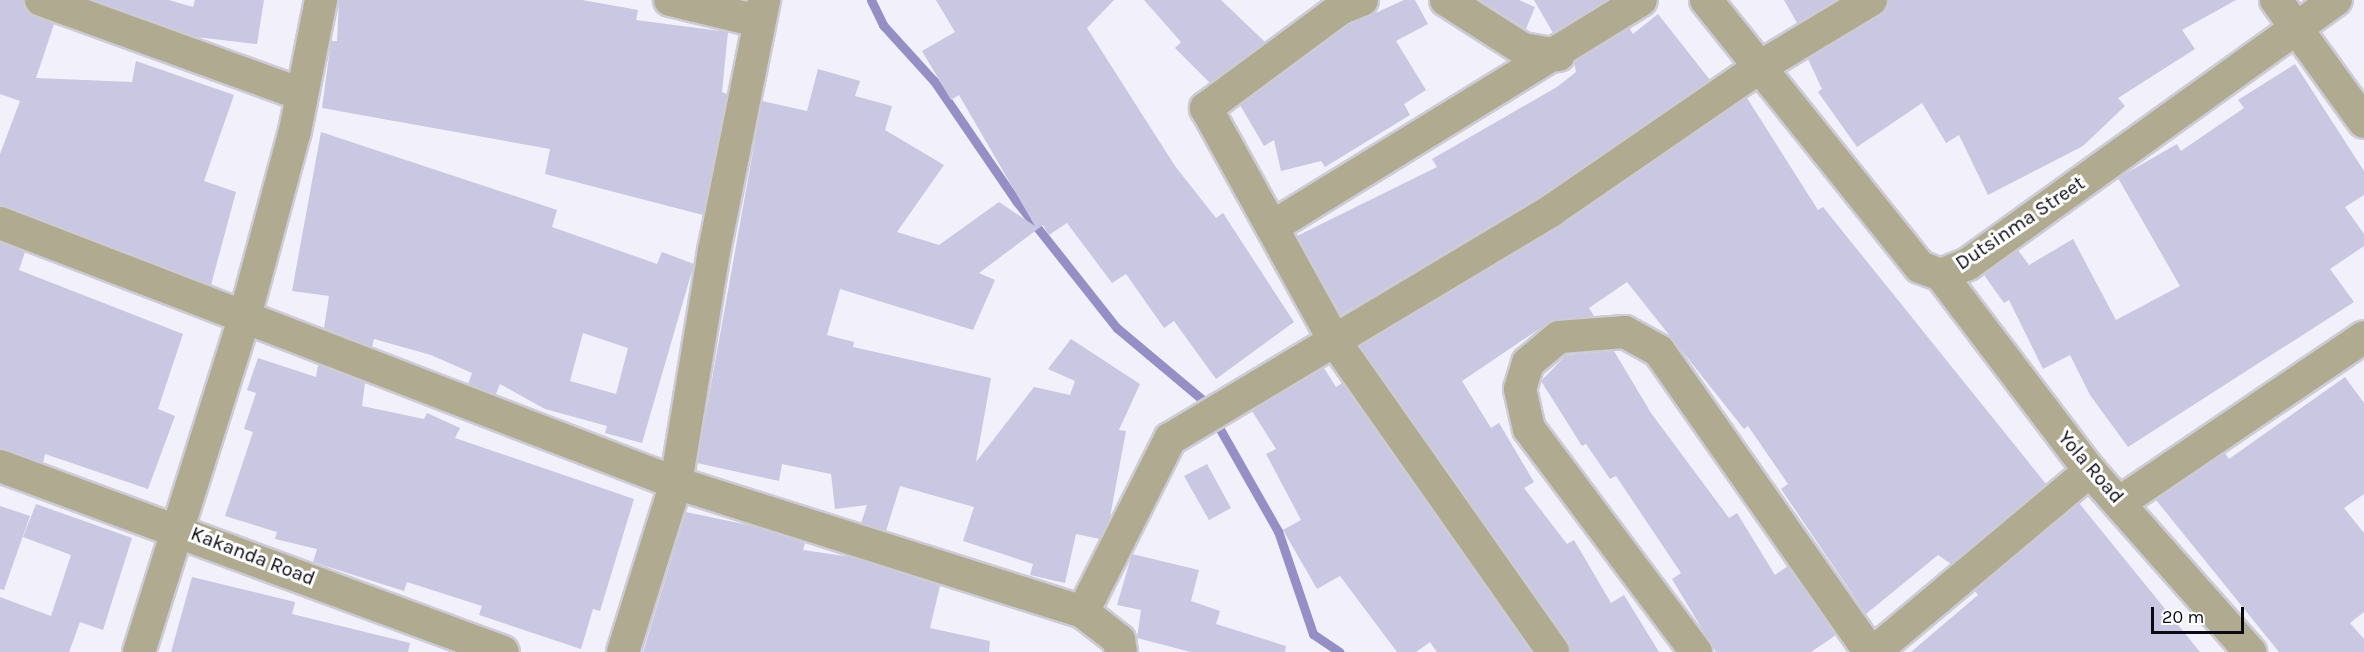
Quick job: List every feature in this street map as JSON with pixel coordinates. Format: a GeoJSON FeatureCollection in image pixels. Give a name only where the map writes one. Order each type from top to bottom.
{"type":"FeatureCollection","features":[{"type":"Feature","properties":{"kind":"street"},"geometry":{"type":"LineString","coordinates":[[42,0],[300,94]]}},
{"type":"Feature","properties":{"kind":"street"},"geometry":{"type":"LineString","coordinates":[[139,652],[180,529],[245,316],[321,0]]}},
{"type":"Feature","properties":{"kind":"street"},"geometry":{"type":"LineString","coordinates":[[623,652],[676,483],[761,10],[670,0]]}},
{"type":"Feature","properties":{"kind":"street"},"geometry":{"type":"LineString","coordinates":[[1446,0],[1523,49],[1558,56]]}},
{"type":"Feature","properties":{"kind":"street"},"geometry":{"type":"LineString","coordinates":[[1272,227],[1558,56],[1641,0]]}},
{"type":"Feature","properties":{"kind":"street","name":"Dutsinma Street"},"geometry":{"type":"LineString","coordinates":[[1706,0],[1763,65],[1920,267],[1941,275],[1968,264],[2336,0]]}},
{"type":"Feature","properties":{"kind":"street"},"geometry":{"type":"LineString","coordinates":[[1083,612],[1170,439],[1552,210],[1763,65],[1871,0]]}},
{"type":"Feature","properties":{"kind":"street"},"geometry":{"type":"LineString","coordinates":[[2276,0],[2364,122]]}},
{"type":"Feature","properties":{"kind":"street"},"geometry":{"type":"LineString","coordinates":[[1339,3],[1206,108],[1334,340],[1553,652]]}},
{"type":"Feature","properties":{"kind":"street"},"geometry":{"type":"LineString","coordinates":[[0,223],[676,483],[1083,612],[1119,640],[1121,652]]}},
{"type":"Feature","properties":{"kind":"street","name":"Yola Road"},"geometry":{"type":"LineString","coordinates":[[1941,275],[2090,471],[2122,501],[2250,652]]}},
{"type":"Feature","properties":{"kind":"street"},"geometry":{"type":"LineString","coordinates":[[1696,652],[1529,429],[1520,389],[1528,363],[1559,337],[1625,332],[1659,351],[1872,652],[2090,471]]}},
{"type":"Feature","properties":{"kind":"street"},"geometry":{"type":"LineString","coordinates":[[2122,501],[2362,342]]}},
{"type":"Feature","properties":{"kind":"street","name":"Kakanda Road"},"geometry":{"type":"LineString","coordinates":[[0,466],[180,529],[503,652]]}},
{"type":"Feature","properties":{"kind":"building"},"geometry":{"type":"Polygon","coordinates":[[[0,0],[23,0],[28,12],[54,24],[36,78],[132,82],[136,61],[234,95],[204,181],[236,192],[211,285],[0,205],[0,154],[20,101],[0,94],[0,0]]]}},
{"type":"Feature","properties":{"kind":"building"},"geometry":{"type":"Polygon","coordinates":[[[94,0],[169,0],[193,7],[195,0],[264,0],[257,44],[196,37],[94,0]]]}},
{"type":"Feature","properties":{"kind":"building"},"geometry":{"type":"Polygon","coordinates":[[[339,0],[582,0],[638,10],[636,20],[728,32],[722,92],[727,94],[703,215],[545,174],[550,149],[322,108],[331,41],[337,41],[339,0]]]}},
{"type":"Feature","properties":{"kind":"building"},"geometry":{"type":"Polygon","coordinates":[[[936,0],[1114,0],[1087,28],[1175,166],[1216,218],[1223,213],[1294,322],[1216,379],[1174,321],[1164,328],[1126,274],[1112,283],[1067,223],[1049,235],[1043,225],[979,273],[995,280],[973,330],[840,289],[827,335],[854,342],[853,347],[991,378],[976,462],[1034,387],[1070,395],[1075,381],[1048,369],[1071,339],[1140,384],[1119,430],[1126,431],[1110,517],[1100,539],[1076,534],[1065,583],[1030,575],[1033,564],[963,541],[974,507],[900,486],[886,531],[861,523],[867,505],[835,509],[831,474],[782,464],[779,481],[697,463],[762,101],[807,111],[818,69],[860,81],[855,96],[892,106],[885,130],[944,165],[897,232],[939,245],[999,202],[1035,226],[959,95],[951,100],[922,51],[955,32],[936,0]]]}},
{"type":"Feature","properties":{"kind":"building"},"geometry":{"type":"Polygon","coordinates":[[[1144,0],[1221,0],[1265,42],[1210,83],[1175,48],[1181,42],[1144,0]]]}},
{"type":"Feature","properties":{"kind":"building"},"geometry":{"type":"Polygon","coordinates":[[[1404,0],[1415,0],[1428,24],[1396,41],[1426,90],[1404,104],[1410,115],[1325,167],[1321,161],[1281,171],[1274,140],[1264,146],[1240,105],[1349,25],[1404,0]]]}},
{"type":"Feature","properties":{"kind":"building"},"geometry":{"type":"Polygon","coordinates":[[[1480,0],[1519,0],[1535,7],[1526,29],[1480,0]]]}},
{"type":"Feature","properties":{"kind":"building"},"geometry":{"type":"Polygon","coordinates":[[[1534,0],[1607,0],[1553,33],[1534,0]]]}},
{"type":"Feature","properties":{"kind":"building"},"geometry":{"type":"Polygon","coordinates":[[[1784,0],[1836,0],[1797,23],[1784,0]]]}},
{"type":"Feature","properties":{"kind":"building"},"geometry":{"type":"Polygon","coordinates":[[[1889,0],[2236,0],[2182,30],[2195,49],[2118,98],[2125,106],[2083,146],[1988,195],[1959,135],[1946,143],[1922,103],[1857,147],[1818,92],[1822,89],[1808,59],[1880,15],[1889,0]]]}},
{"type":"Feature","properties":{"kind":"building"},"geometry":{"type":"Polygon","coordinates":[[[1658,14],[1710,80],[1542,195],[1341,315],[1297,236],[1437,167],[1432,159],[1557,87],[1576,72],[1574,62],[1629,28],[1633,34],[1658,14]]]}},
{"type":"Feature","properties":{"kind":"building"},"geometry":{"type":"Polygon","coordinates":[[[2295,64],[2364,171],[2364,195],[2345,207],[2364,234],[2364,246],[2330,269],[2354,302],[2128,447],[2090,395],[2070,355],[2043,369],[2009,300],[2004,303],[1984,275],[2018,250],[2029,265],[2073,239],[2116,320],[2180,286],[2118,178],[2177,144],[2181,151],[2244,108],[2238,100],[2295,64]]]}},
{"type":"Feature","properties":{"kind":"building"},"geometry":{"type":"Polygon","coordinates":[[[1747,98],[1818,210],[1823,207],[2046,484],[1951,564],[1938,555],[1866,614],[1781,489],[1788,484],[1748,426],[1744,429],[1627,282],[1589,308],[1594,316],[1548,323],[1462,381],[1491,428],[1499,423],[1534,482],[1524,488],[1567,544],[1574,540],[1611,603],[1624,595],[1659,652],[1571,652],[1360,346],[1561,225],[1747,98]]]}},
{"type":"Feature","properties":{"kind":"building"},"geometry":{"type":"Polygon","coordinates":[[[321,132],[557,210],[552,227],[657,264],[662,252],[694,264],[642,443],[605,433],[607,426],[545,409],[500,384],[496,394],[468,384],[472,373],[431,355],[374,339],[372,347],[324,328],[329,296],[292,291],[321,132]],[[583,333],[570,381],[616,394],[628,348],[583,333]]]}},
{"type":"Feature","properties":{"kind":"building"},"geometry":{"type":"Polygon","coordinates":[[[0,242],[25,252],[19,270],[183,334],[158,409],[175,416],[148,489],[45,454],[43,463],[0,448],[0,242]]]}},
{"type":"Feature","properties":{"kind":"building"},"geometry":{"type":"Polygon","coordinates":[[[1614,351],[1651,413],[1729,518],[1737,513],[1775,575],[1788,566],[1836,635],[1811,652],[1716,652],[1672,579],[1681,573],[1616,476],[1610,479],[1586,444],[1582,446],[1541,381],[1566,355],[1614,351]]]}},
{"type":"Feature","properties":{"kind":"building"},"geometry":{"type":"Polygon","coordinates":[[[258,358],[316,377],[318,365],[365,383],[362,406],[424,419],[427,413],[460,428],[455,438],[634,499],[600,611],[593,609],[581,649],[479,615],[482,606],[407,582],[404,591],[313,562],[317,549],[275,539],[277,532],[225,516],[253,432],[244,429],[256,393],[247,390],[258,358]]]}},
{"type":"Feature","properties":{"kind":"building"},"geometry":{"type":"Polygon","coordinates":[[[1324,368],[1336,387],[1342,383],[1531,652],[1437,652],[1430,642],[1416,652],[1397,652],[1340,576],[1317,589],[1283,530],[1301,520],[1266,454],[1276,449],[1252,411],[1324,368]]]}},
{"type":"Feature","properties":{"kind":"building"},"geometry":{"type":"Polygon","coordinates":[[[2345,377],[2364,403],[2364,494],[2344,508],[2364,533],[2364,612],[2350,623],[2364,639],[2364,652],[2279,652],[2156,500],[2225,453],[2229,459],[2345,377]]]}},
{"type":"Feature","properties":{"kind":"building"},"geometry":{"type":"Polygon","coordinates":[[[1207,464],[1231,508],[1209,520],[1184,476],[1207,464]]]}},
{"type":"Feature","properties":{"kind":"building"},"geometry":{"type":"Polygon","coordinates":[[[2079,503],[2200,652],[1911,652],[1978,595],[1975,591],[2079,503]]]}},
{"type":"Feature","properties":{"kind":"building"},"geometry":{"type":"Polygon","coordinates":[[[36,504],[132,538],[103,630],[80,622],[69,652],[0,652],[0,597],[51,616],[71,555],[23,537],[36,504]]]}},
{"type":"Feature","properties":{"kind":"building"},"geometry":{"type":"Polygon","coordinates":[[[0,506],[30,516],[4,590],[0,589],[0,506]]]}},
{"type":"Feature","properties":{"kind":"building"},"geometry":{"type":"Polygon","coordinates":[[[686,512],[748,525],[805,543],[803,550],[851,557],[940,586],[930,628],[990,641],[989,652],[643,652],[686,512]]]}},
{"type":"Feature","properties":{"kind":"building"},"geometry":{"type":"Polygon","coordinates":[[[1132,554],[1199,570],[1191,601],[1220,611],[1216,624],[1286,646],[1285,652],[1191,652],[1137,638],[1141,610],[1117,605],[1132,554]]]}},
{"type":"Feature","properties":{"kind":"building"},"geometry":{"type":"Polygon","coordinates":[[[192,577],[295,602],[292,614],[410,643],[408,652],[171,652],[192,577]]]}},
{"type":"Feature","properties":{"kind":"waterway"},"geometry":{"type":"LineString","coordinates":[[871,0],[883,25],[934,81],[1017,202],[1117,328],[1204,401],[1278,531],[1313,634],[1340,652]]}}]}
